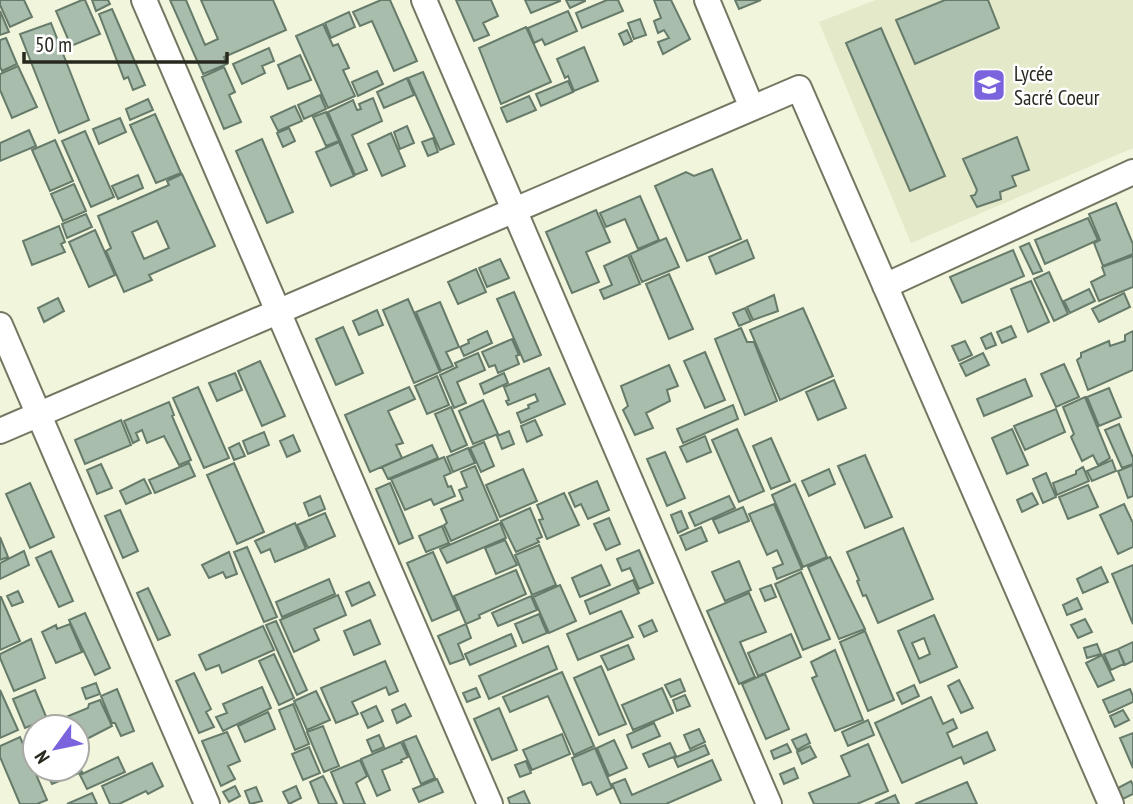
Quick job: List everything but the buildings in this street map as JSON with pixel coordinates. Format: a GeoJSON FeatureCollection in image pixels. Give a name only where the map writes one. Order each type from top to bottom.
{"type":"FeatureCollection","features":[{"type":"Feature","properties":{"kind":"street"},"geometry":{"type":"LineString","coordinates":[[144,0],[490,804]]}},
{"type":"Feature","properties":{"kind":"street"},"geometry":{"type":"LineString","coordinates":[[424,0],[769,804]]}},
{"type":"Feature","properties":{"kind":"street"},"geometry":{"type":"LineString","coordinates":[[707,0],[752,108]]}},
{"type":"Feature","properties":{"kind":"street"},"geometry":{"type":"LineString","coordinates":[[0,431],[799,88],[1111,804]]}},
{"type":"Feature","properties":{"kind":"street"},"geometry":{"type":"LineString","coordinates":[[885,286],[1132,175]]}},
{"type":"Feature","properties":{"kind":"street"},"geometry":{"type":"LineString","coordinates":[[0,325],[207,804]]}},
{"type":"Feature","properties":{"kind":"shaded area","name":"Lycée Sacré Coeur"},"geometry":{"type":"Polygon","coordinates":[[[876,0],[1133,0],[1133,148],[911,243],[819,22],[876,0]]]}},
{"type":"Feature","properties":{"kind":"place","name":"Lycée Sacré Coeur"},"geometry":{"type":"Point","coordinates":[989,85]}}]}
